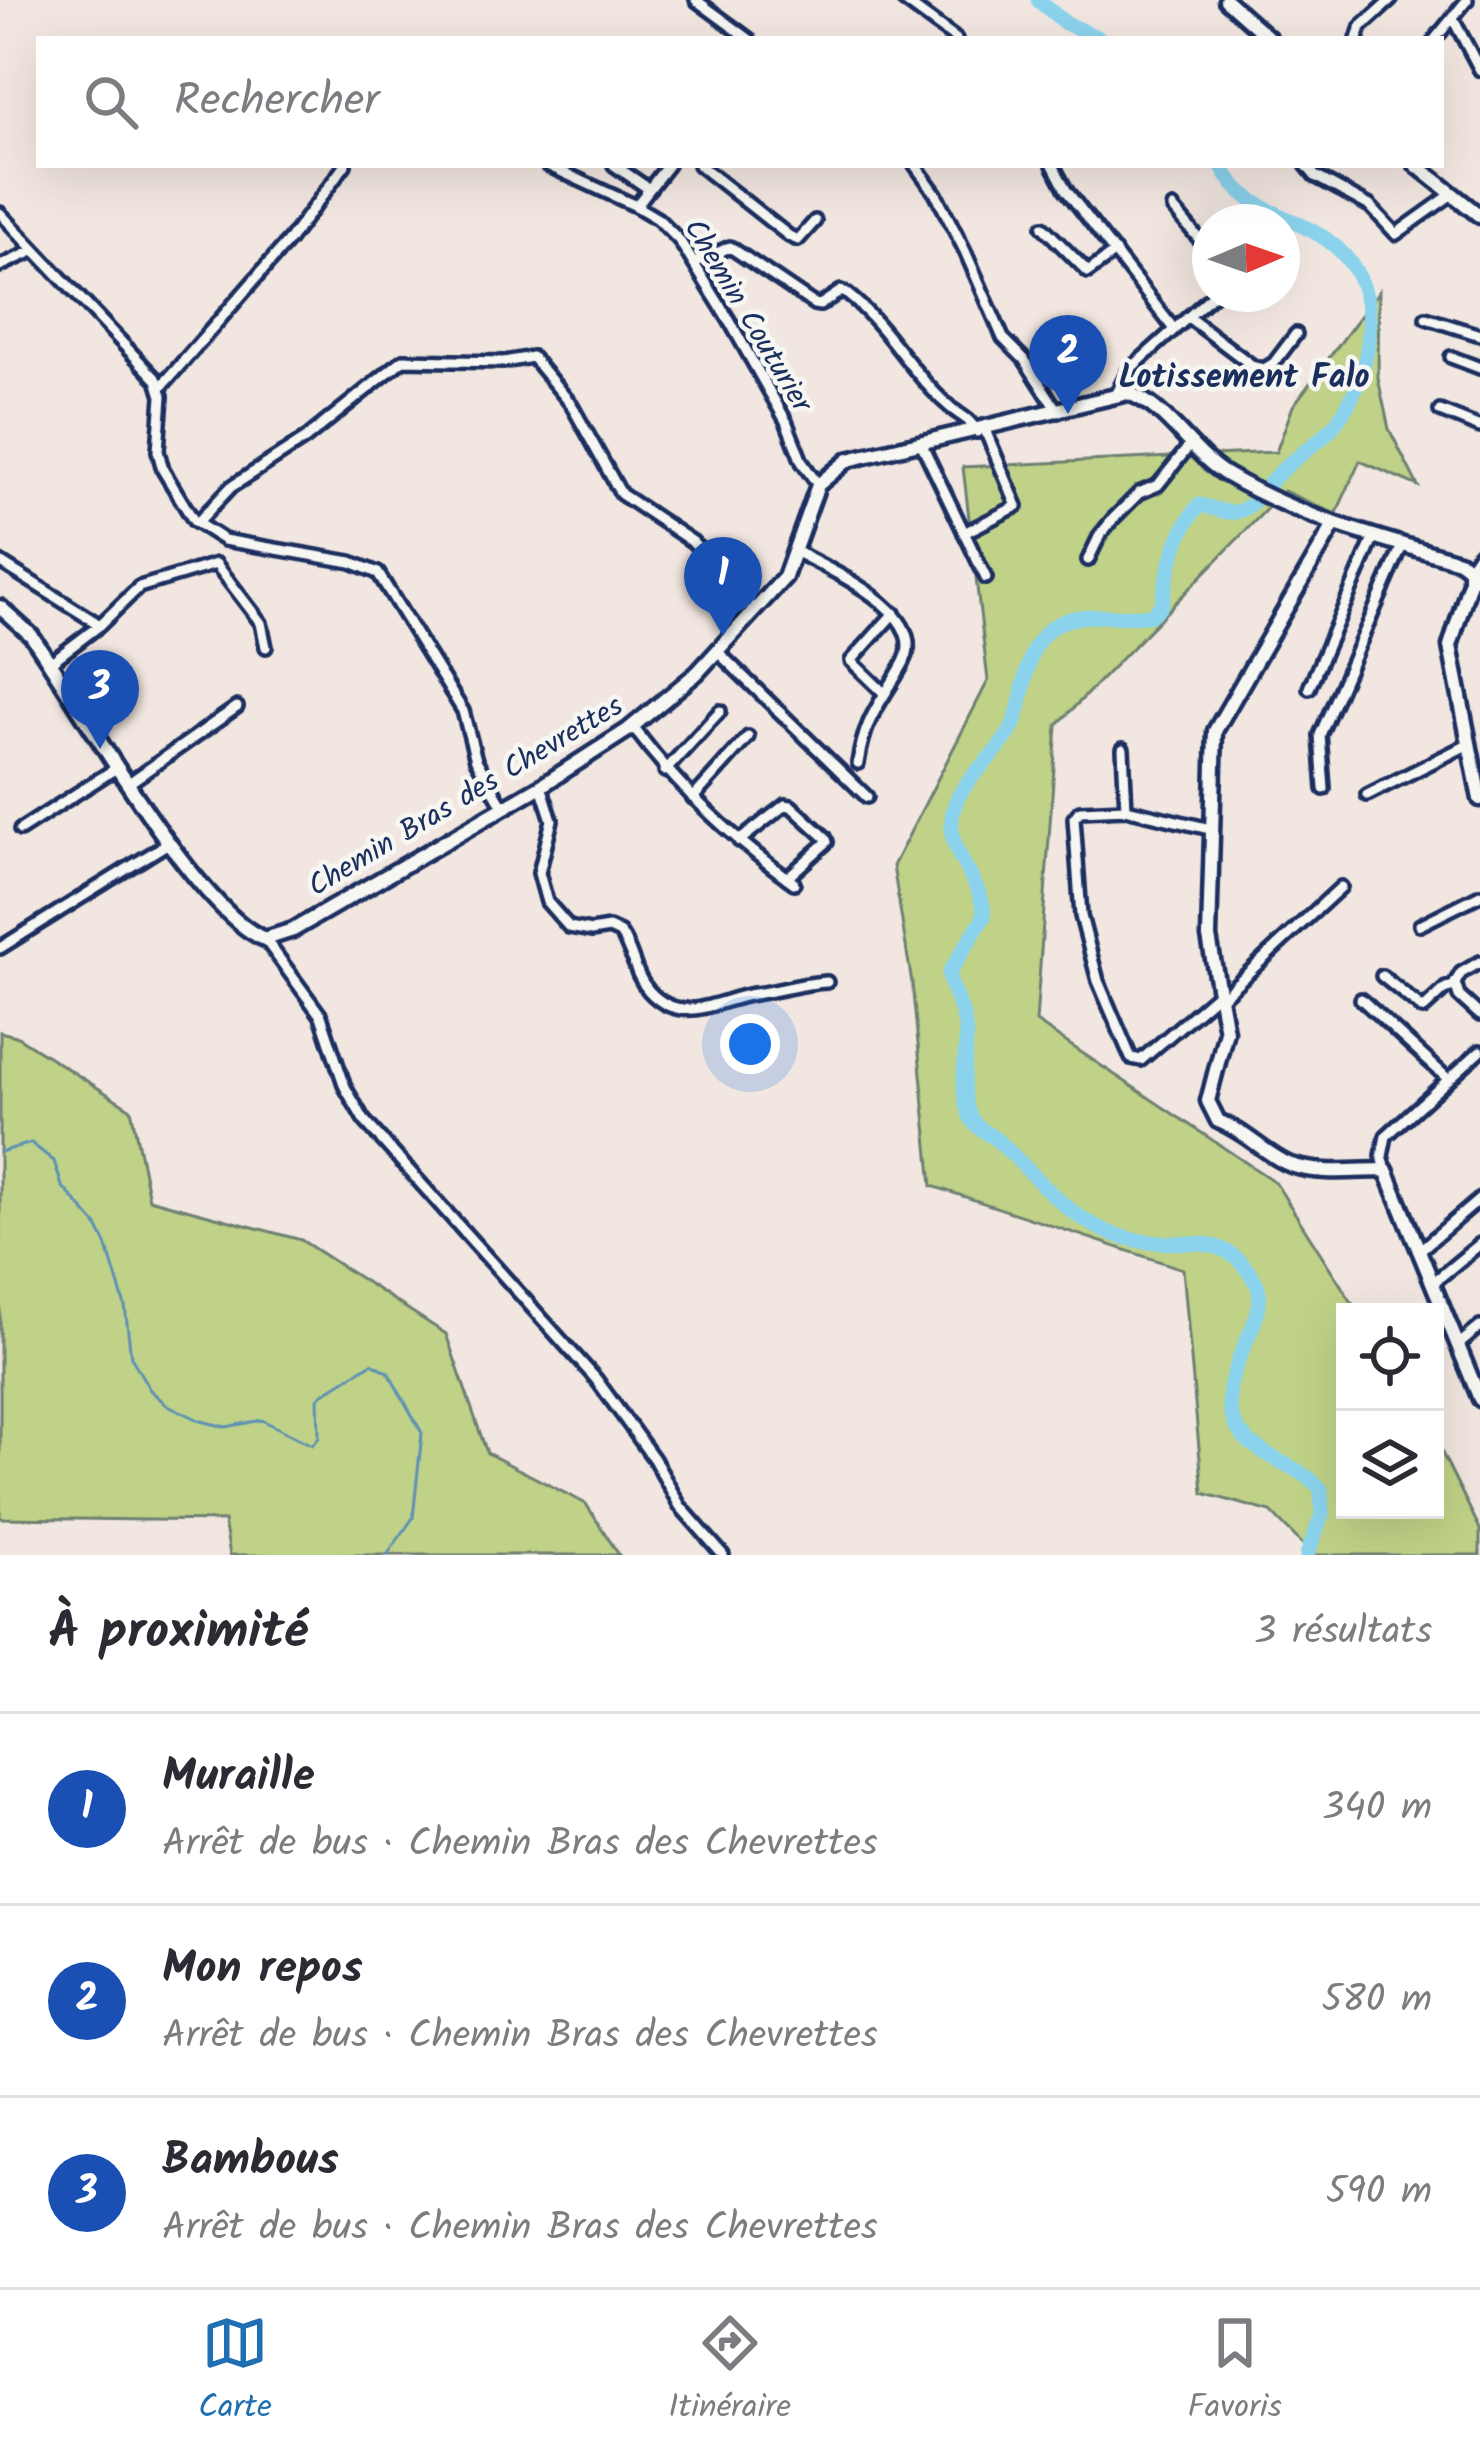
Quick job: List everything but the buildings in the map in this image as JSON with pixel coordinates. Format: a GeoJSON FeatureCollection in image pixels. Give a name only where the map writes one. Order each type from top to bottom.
{"type":"FeatureCollection","features":[{"type":"Feature","properties":{"kind":"main road"},"geometry":{"type":"LineString","coordinates":[[1230,1],[1267,36]]}},
{"type":"Feature","properties":{"kind":"main road"},"geometry":{"type":"LineString","coordinates":[[1420,168],[1480,216]]}},
{"type":"Feature","properties":{"kind":"main road"},"geometry":{"type":"LineString","coordinates":[[818,484],[848,460],[1058,412],[1117,393],[1136,396],[1215,468],[1273,499],[1334,526],[1459,561],[1470,569]]}},
{"type":"Feature","properties":{"kind":"main road","name":"Chemin Bras des Chevrettes"},"geometry":{"type":"LineString","coordinates":[[265,939],[292,930],[504,808],[632,727],[718,652],[785,577],[818,484]]}},
{"type":"Feature","properties":{"kind":"main road"},"geometry":{"type":"LineString","coordinates":[[1334,526],[1215,731],[1209,937],[1226,1031],[1208,1093],[1213,1116],[1297,1167],[1386,1171],[1480,1398]]}},
{"type":"Feature","properties":{"kind":"main road"},"geometry":{"type":"LineString","coordinates":[[1480,554],[1470,569],[1450,646],[1473,726],[1469,744],[1480,800]]}},
{"type":"Feature","properties":{"kind":"main road"},"geometry":{"type":"LineString","coordinates":[[0,607],[31,635],[170,842],[211,893],[252,933],[265,939]]}},
{"type":"Feature","properties":{"kind":"street"},"geometry":{"type":"LineString","coordinates":[[696,0],[745,36]]}},
{"type":"Feature","properties":{"kind":"street"},"geometry":{"type":"LineString","coordinates":[[903,0],[952,36]]}},
{"type":"Feature","properties":{"kind":"street"},"geometry":{"type":"LineString","coordinates":[[1358,36],[1361,26],[1391,0]]}},
{"type":"Feature","properties":{"kind":"street"},"geometry":{"type":"LineString","coordinates":[[1438,36],[1462,2]]}},
{"type":"Feature","properties":{"kind":"street"},"geometry":{"type":"LineString","coordinates":[[1453,19],[1480,70]]}},
{"type":"Feature","properties":{"kind":"street"},"geometry":{"type":"LineString","coordinates":[[343,168],[290,238],[161,387],[158,451],[163,470],[196,523],[224,540],[362,564],[378,573],[464,711],[476,760],[504,808]]}},
{"type":"Feature","properties":{"kind":"street","name":"Chemin Couturier"},"geometry":{"type":"LineString","coordinates":[[554,168],[636,206],[669,229],[694,263],[786,421],[806,471],[818,484]]}},
{"type":"Feature","properties":{"kind":"street"},"geometry":{"type":"LineString","coordinates":[[618,168],[649,189]]}},
{"type":"Feature","properties":{"kind":"street"},"geometry":{"type":"LineString","coordinates":[[636,206],[666,168]]}},
{"type":"Feature","properties":{"kind":"street"},"geometry":{"type":"LineString","coordinates":[[703,168],[798,241],[815,221]]}},
{"type":"Feature","properties":{"kind":"street"},"geometry":{"type":"LineString","coordinates":[[917,168],[965,251],[1003,338],[1024,359],[1058,412]]}},
{"type":"Feature","properties":{"kind":"street"},"geometry":{"type":"LineString","coordinates":[[1055,168],[1066,190],[1173,328]]}},
{"type":"Feature","properties":{"kind":"street"},"geometry":{"type":"LineString","coordinates":[[1308,168],[1370,206],[1396,234],[1452,194]]}},
{"type":"Feature","properties":{"kind":"street"},"geometry":{"type":"LineString","coordinates":[[1173,208],[1192,231]]}},
{"type":"Feature","properties":{"kind":"street"},"geometry":{"type":"LineString","coordinates":[[0,212],[161,387]]}},
{"type":"Feature","properties":{"kind":"street"},"geometry":{"type":"LineString","coordinates":[[1043,227],[1088,272],[1114,252]]}},
{"type":"Feature","properties":{"kind":"street"},"geometry":{"type":"LineString","coordinates":[[694,263],[730,247],[814,304],[841,292],[847,294],[952,410],[981,431],[1017,506],[964,533]]}},
{"type":"Feature","properties":{"kind":"street"},"geometry":{"type":"LineString","coordinates":[[0,266],[33,251]]}},
{"type":"Feature","properties":{"kind":"street"},"geometry":{"type":"LineString","coordinates":[[1117,393],[1129,370],[1194,312]]}},
{"type":"Feature","properties":{"kind":"street"},"geometry":{"type":"LineString","coordinates":[[1188,317],[1254,367],[1264,369],[1296,334]]}},
{"type":"Feature","properties":{"kind":"street"},"geometry":{"type":"LineString","coordinates":[[1426,318],[1480,335]]}},
{"type":"Feature","properties":{"kind":"street"},"geometry":{"type":"LineString","coordinates":[[196,523],[231,487],[305,439],[403,360],[504,362],[532,357],[571,404],[621,494],[693,542],[754,609]]}},
{"type":"Feature","properties":{"kind":"street"},"geometry":{"type":"LineString","coordinates":[[1451,357],[1480,368]]}},
{"type":"Feature","properties":{"kind":"street"},"geometry":{"type":"LineString","coordinates":[[1440,411],[1480,427]]}},
{"type":"Feature","properties":{"kind":"street"},"geometry":{"type":"LineString","coordinates":[[922,445],[986,578]]}},
{"type":"Feature","properties":{"kind":"street"},"geometry":{"type":"LineString","coordinates":[[1088,560],[1113,519],[1139,493],[1158,485],[1190,445]]}},
{"type":"Feature","properties":{"kind":"street"},"geometry":{"type":"LineString","coordinates":[[1309,688],[1372,539]]}},
{"type":"Feature","properties":{"kind":"street"},"geometry":{"type":"LineString","coordinates":[[1324,790],[1320,735],[1402,546]]}},
{"type":"Feature","properties":{"kind":"street"},"geometry":{"type":"LineString","coordinates":[[795,551],[894,613],[904,628],[908,652],[862,733],[857,763]]}},
{"type":"Feature","properties":{"kind":"street"},"geometry":{"type":"LineString","coordinates":[[0,562],[100,625]]}},
{"type":"Feature","properties":{"kind":"street"},"geometry":{"type":"LineString","coordinates":[[50,663],[139,587],[216,564],[261,623],[266,647]]}},
{"type":"Feature","properties":{"kind":"street"},"geometry":{"type":"LineString","coordinates":[[882,691],[851,661],[894,613]]}},
{"type":"Feature","properties":{"kind":"street"},"geometry":{"type":"LineString","coordinates":[[718,652],[867,797]]}},
{"type":"Feature","properties":{"kind":"street"},"geometry":{"type":"LineString","coordinates":[[129,783],[237,706]]}},
{"type":"Feature","properties":{"kind":"street"},"geometry":{"type":"LineString","coordinates":[[665,771],[720,711]]}},
{"type":"Feature","properties":{"kind":"street"},"geometry":{"type":"LineString","coordinates":[[632,727],[665,771],[740,841],[790,881],[827,842],[785,805],[740,841]]}},
{"type":"Feature","properties":{"kind":"street"},"geometry":{"type":"LineString","coordinates":[[693,798],[748,737]]}},
{"type":"Feature","properties":{"kind":"street"},"geometry":{"type":"LineString","coordinates":[[1366,795],[1469,744]]}},
{"type":"Feature","properties":{"kind":"street"},"geometry":{"type":"LineString","coordinates":[[1123,749],[1126,809]]}},
{"type":"Feature","properties":{"kind":"street"},"geometry":{"type":"LineString","coordinates":[[20,830],[118,767]]}},
{"type":"Feature","properties":{"kind":"street"},"geometry":{"type":"LineString","coordinates":[[541,786],[552,820],[540,862],[547,902],[569,927],[609,928],[620,933],[638,976],[655,997],[681,1010],[696,1010],[803,983],[827,982]]}},
{"type":"Feature","properties":{"kind":"street"},"geometry":{"type":"LineString","coordinates":[[1210,829],[1126,809],[1080,811],[1074,818],[1081,916],[1098,981],[1132,1058],[1142,1060],[1341,887]]}},
{"type":"Feature","properties":{"kind":"street"},"geometry":{"type":"LineString","coordinates":[[0,949],[170,842]]}},
{"type":"Feature","properties":{"kind":"street"},"geometry":{"type":"LineString","coordinates":[[1420,925],[1480,895]]}},
{"type":"Feature","properties":{"kind":"street"},"geometry":{"type":"LineString","coordinates":[[265,939],[320,1016],[345,1088],[364,1120],[596,1379],[680,1506],[723,1555]]}},
{"type":"Feature","properties":{"kind":"street"},"geometry":{"type":"LineString","coordinates":[[1480,962],[1461,973],[1455,986],[1480,1015]]}},
{"type":"Feature","properties":{"kind":"street"},"geometry":{"type":"LineString","coordinates":[[1382,976],[1423,1009],[1446,988],[1455,986]]}},
{"type":"Feature","properties":{"kind":"street"},"geometry":{"type":"LineString","coordinates":[[1360,999],[1448,1079]]}},
{"type":"Feature","properties":{"kind":"street"},"geometry":{"type":"LineString","coordinates":[[1386,1171],[1382,1156],[1386,1136],[1480,1051]]}},
{"type":"Feature","properties":{"kind":"street"},"geometry":{"type":"LineString","coordinates":[[1420,1250],[1480,1199]]}},
{"type":"Feature","properties":{"kind":"street"},"geometry":{"type":"LineString","coordinates":[[1434,1282],[1480,1244]]}},
{"type":"Feature","properties":{"kind":"street"},"geometry":{"type":"LineString","coordinates":[[1458,1346],[1480,1327]]}},
{"type":"Feature","properties":{"kind":"green space"},"geometry":{"type":"Polygon","coordinates":[[[1379,291],[1378,378],[1389,429],[1418,486],[1360,461],[1336,514],[1284,491],[1057,725],[1036,1022],[1275,1182],[1352,1303],[1336,1303],[1336,1519],[1444,1519],[1444,1457],[1480,1529],[1480,1555],[1313,1555],[1271,1512],[1203,1493],[1183,1269],[932,1186],[912,983],[893,866],[988,681],[963,467],[1276,452],[1293,406],[1379,291]]]}},
{"type":"Feature","properties":{"kind":"green space"},"geometry":{"type":"Polygon","coordinates":[[[0,1032],[16,1036],[131,1109],[149,1199],[301,1240],[446,1334],[487,1453],[586,1504],[619,1555],[230,1555],[224,1521],[0,1518],[0,1032]]]}},
{"type":"Feature","properties":{"kind":"waterway"},"geometry":{"type":"LineString","coordinates":[[1038,0],[1065,23],[1094,36]]}},
{"type":"Feature","properties":{"kind":"waterway"},"geometry":{"type":"LineString","coordinates":[[1223,168],[1251,200],[1329,241],[1360,279],[1369,318],[1358,382],[1350,402],[1326,434],[1247,507],[1230,512],[1199,505],[1178,541],[1161,606],[1151,615],[1074,618],[1041,638],[1029,662],[1011,730],[963,788],[952,815],[954,842],[979,894],[984,917],[949,973],[965,1028],[964,1091],[975,1124],[1084,1220],[1127,1238],[1214,1246],[1235,1257],[1254,1278],[1259,1306],[1233,1376],[1231,1413],[1247,1440],[1321,1489],[1322,1515],[1307,1555]]}},
{"type":"Feature","properties":{"kind":"waterway"},"geometry":{"type":"LineString","coordinates":[[0,1152],[31,1143],[54,1161],[62,1186],[96,1224],[125,1306],[131,1357],[150,1390],[166,1404],[226,1427],[262,1420],[312,1445],[319,1437],[318,1399],[324,1393],[372,1363],[388,1372],[422,1433],[413,1518],[387,1555]]}},
{"type":"Feature","properties":{"kind":"place","name":"Mon repos"},"geometry":{"type":"Point","coordinates":[1068,414]}},
{"type":"Feature","properties":{"kind":"place","name":"Muraille"},"geometry":{"type":"Point","coordinates":[723,636]}},
{"type":"Feature","properties":{"kind":"place","name":"Bambous"},"geometry":{"type":"Point","coordinates":[100,749]}},
{"type":"Feature","properties":{"kind":"district","name":"Lotissement Falo"},"geometry":{"type":"Point","coordinates":[1244,378]}}]}
